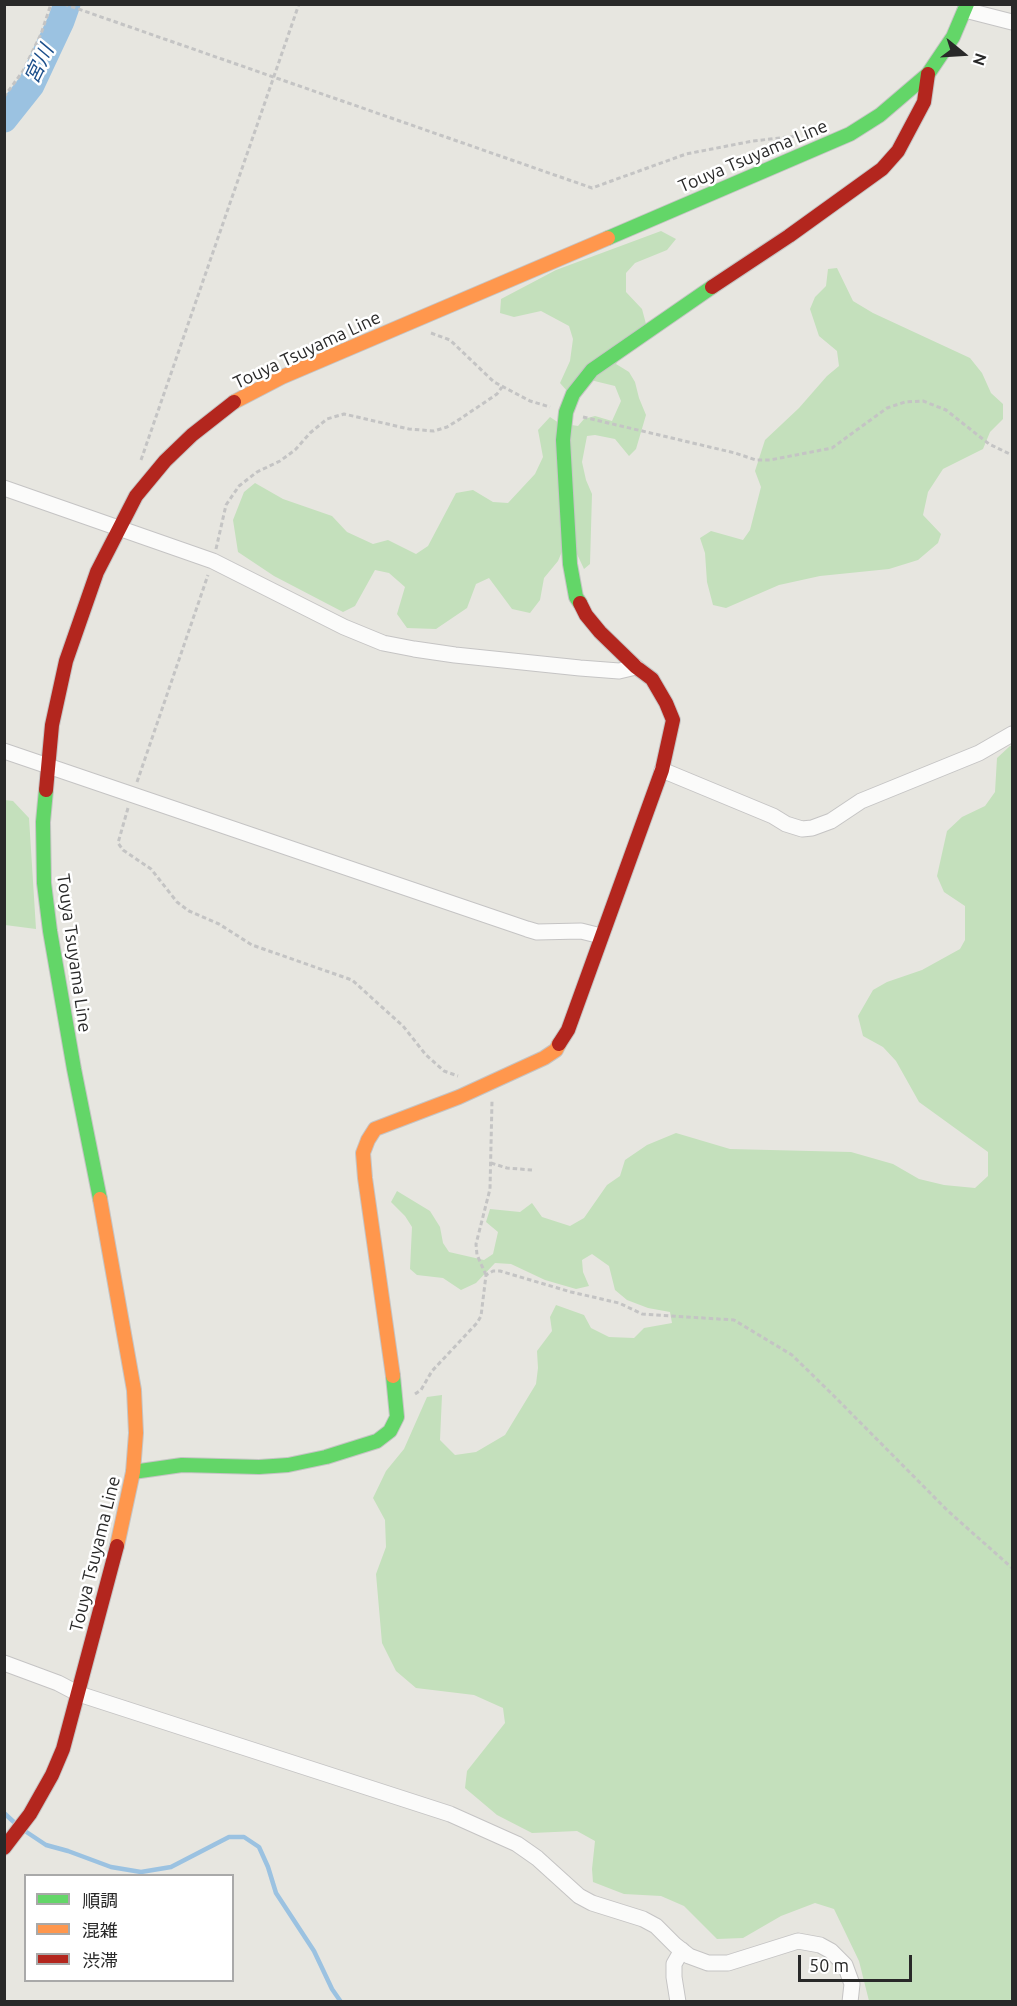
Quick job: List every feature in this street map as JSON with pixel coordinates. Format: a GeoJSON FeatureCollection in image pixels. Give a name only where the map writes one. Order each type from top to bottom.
{"type":"FeatureCollection","features":[{"type":"Feature","properties":{"kind":"main road","name":"Touya Tsuyama Line"},"geometry":{"type":"LineString","coordinates":[[4,1848],[30,1814],[52,1775],[63,1749],[123,1525],[133,1472],[136,1433],[134,1390],[49,922],[44,884],[43,822],[52,725],[66,661],[97,572],[119,527],[136,496],[165,461],[229,405],[282,377],[850,134],[880,115],[928,74],[953,37],[966,7]]}},
{"type":"Feature","properties":{"kind":"main road"},"geometry":{"type":"LineString","coordinates":[[133,1472],[182,1465],[288,1466],[327,1458],[376,1441],[390,1431],[397,1417],[397,1402],[365,1178],[363,1153],[368,1140],[375,1129],[484,1085],[544,1058],[556,1050],[568,1030],[663,770],[673,720],[652,680],[636,667],[586,615],[576,597],[570,564],[563,440],[566,412],[573,394],[592,370],[682,306],[789,236],[882,169],[898,151],[924,102],[928,74]]}},
{"type":"Feature","properties":{"kind":"street"},"geometry":{"type":"LineString","coordinates":[[966,7],[1012,22]]}},
{"type":"Feature","properties":{"kind":"street"},"geometry":{"type":"LineString","coordinates":[[4,488],[213,561],[344,627],[383,642],[414,649],[580,668],[619,671],[636,667]]}},
{"type":"Feature","properties":{"kind":"street"},"geometry":{"type":"LineString","coordinates":[[663,770],[786,824],[802,829],[812,828],[831,821],[861,801],[979,753],[1012,734]]}},
{"type":"Feature","properties":{"kind":"street"},"geometry":{"type":"LineString","coordinates":[[4,751],[527,929],[537,932],[580,931],[601,936]]}},
{"type":"Feature","properties":{"kind":"street"},"geometry":{"type":"LineString","coordinates":[[4,1663],[58,1683],[79,1694],[450,1814],[517,1844],[537,1858],[579,1896],[592,1903],[643,1919],[656,1926],[681,1950],[708,1963],[728,1963],[798,1941],[820,1945],[831,1951],[844,1965],[852,1984],[850,2001]]}},
{"type":"Feature","properties":{"kind":"street"},"geometry":{"type":"LineString","coordinates":[[678,2001],[674,1971],[681,1950]]}},
{"type":"Feature","properties":{"kind":"path"},"geometry":{"type":"LineString","coordinates":[[4,97],[23,71],[51,4]]}},
{"type":"Feature","properties":{"kind":"path"},"geometry":{"type":"LineString","coordinates":[[63,4],[592,188],[686,154],[753,141],[806,135]]}},
{"type":"Feature","properties":{"kind":"path"},"geometry":{"type":"LineString","coordinates":[[141,461],[299,4]]}},
{"type":"Feature","properties":{"kind":"path"},"geometry":{"type":"LineString","coordinates":[[416,320],[426,330],[450,340],[494,382],[530,401],[617,426],[735,453],[756,460],[770,460],[832,448],[887,408],[905,402],[923,401],[946,410],[989,444],[1012,455]]}},
{"type":"Feature","properties":{"kind":"path"},"geometry":{"type":"LineString","coordinates":[[397,1402],[421,1390],[432,1371],[477,1323],[482,1308],[486,1275],[477,1255],[476,1245],[490,1189],[493,1108],[491,1096],[484,1085],[444,1071],[426,1055],[403,1026],[352,980],[252,945],[219,924],[189,911],[177,902],[151,869],[123,850],[118,843],[213,561],[226,505],[239,486],[257,472],[280,461],[295,450],[327,419],[345,414],[409,429],[434,431],[447,427],[497,394],[502,387]]}},
{"type":"Feature","properties":{"kind":"path"},"geometry":{"type":"LineString","coordinates":[[491,1163],[507,1168],[532,1170]]}},
{"type":"Feature","properties":{"kind":"path"},"geometry":{"type":"LineString","coordinates":[[486,1275],[493,1271],[500,1271],[571,1292],[619,1303],[642,1314],[734,1320],[792,1355],[947,1510],[1012,1568]]}},
{"type":"Feature","properties":{"kind":"green space"},"geometry":{"type":"Polygon","coordinates":[[[661,231],[676,239],[667,250],[635,263],[626,273],[626,292],[642,309],[646,324],[616,364],[629,372],[635,382],[646,415],[636,449],[629,456],[615,439],[595,435],[587,436],[582,462],[592,494],[590,564],[584,569],[577,554],[563,549],[558,561],[544,578],[540,600],[530,613],[512,609],[489,578],[476,584],[467,608],[436,629],[407,628],[397,614],[405,587],[389,573],[375,570],[355,606],[343,612],[274,576],[238,552],[233,520],[244,492],[255,483],[283,499],[332,516],[347,532],[373,544],[388,540],[416,554],[428,546],[456,493],[473,490],[493,502],[508,503],[535,474],[543,457],[538,430],[550,417],[559,423],[578,426],[584,419],[595,416],[612,421],[621,401],[615,386],[582,378],[567,391],[560,383],[570,361],[573,339],[569,326],[541,311],[514,317],[500,313],[501,299],[556,270],[661,231]]]}},
{"type":"Feature","properties":{"kind":"green space"},"geometry":{"type":"Polygon","coordinates":[[[837,268],[853,301],[873,313],[970,358],[982,373],[991,393],[1003,404],[1003,419],[990,432],[983,449],[943,469],[928,492],[923,515],[941,534],[938,543],[918,560],[889,569],[820,576],[779,585],[726,608],[713,605],[707,582],[705,553],[700,538],[711,531],[743,540],[750,530],[761,487],[755,471],[765,440],[839,366],[837,351],[819,336],[810,309],[815,297],[826,286],[828,269],[837,268]]]}},
{"type":"Feature","properties":{"kind":"green space"},"geometry":{"type":"Polygon","coordinates":[[[1012,746],[1012,2001],[869,2001],[859,1961],[834,1909],[815,1903],[781,1916],[743,1938],[717,1939],[684,1906],[661,1896],[624,1894],[593,1882],[595,1841],[577,1831],[532,1833],[497,1815],[465,1788],[467,1771],[505,1723],[503,1708],[474,1695],[416,1688],[396,1671],[382,1643],[376,1574],[386,1547],[385,1520],[373,1498],[386,1471],[404,1449],[427,1397],[442,1395],[440,1440],[455,1455],[476,1452],[505,1435],[536,1384],[537,1351],[552,1331],[550,1317],[556,1305],[584,1315],[591,1328],[609,1337],[634,1338],[644,1328],[672,1323],[670,1312],[648,1308],[627,1300],[615,1290],[609,1266],[592,1254],[582,1260],[583,1272],[589,1286],[576,1289],[545,1280],[511,1264],[495,1263],[476,1283],[461,1290],[443,1278],[417,1275],[410,1269],[412,1227],[391,1202],[397,1191],[430,1211],[440,1227],[443,1243],[449,1252],[484,1260],[493,1254],[498,1232],[486,1222],[490,1209],[520,1212],[532,1203],[542,1217],[570,1226],[584,1218],[607,1185],[620,1176],[625,1160],[647,1145],[676,1133],[730,1149],[851,1152],[893,1164],[919,1179],[944,1185],[975,1188],[988,1176],[988,1152],[919,1102],[896,1061],[883,1047],[863,1036],[858,1016],[873,990],[887,982],[922,970],[960,949],[965,940],[965,906],[944,892],[937,876],[947,831],[962,817],[985,806],[995,792],[997,758],[1012,746]]]}},
{"type":"Feature","properties":{"kind":"green space"},"geometry":{"type":"Polygon","coordinates":[[[5,800],[13,801],[29,818],[36,929],[5,925],[5,800]]]}},
{"type":"Feature","properties":{"kind":"waterway","name":"宮川"},"geometry":{"type":"LineString","coordinates":[[4,119],[31,85],[67,4]]}},
{"type":"Feature","properties":{"kind":"waterway"},"geometry":{"type":"LineString","coordinates":[[4,1813],[16,1824]]}},
{"type":"Feature","properties":{"kind":"waterway"},"geometry":{"type":"LineString","coordinates":[[25,1831],[46,1845],[111,1867],[141,1872],[171,1867],[229,1837],[244,1837],[259,1847],[276,1893],[314,1951],[332,1989],[341,2002]]}},
{"type":"Feature","properties":{"kind":"traffic: fast"},"geometry":{"type":"LineString","coordinates":[[608,238],[850,134],[880,115],[928,74],[953,37],[967,4]]}},
{"type":"Feature","properties":{"kind":"traffic: fast"},"geometry":{"type":"LineString","coordinates":[[580,603],[576,597],[570,564],[563,440],[566,412],[573,394],[592,370],[712,287]]}},
{"type":"Feature","properties":{"kind":"traffic: fast"},"geometry":{"type":"LineString","coordinates":[[46,790],[43,822],[44,883],[50,931],[100,1199]]}},
{"type":"Feature","properties":{"kind":"traffic: fast"},"geometry":{"type":"LineString","coordinates":[[133,1472],[182,1465],[259,1467],[288,1465],[326,1457],[377,1441],[390,1431],[397,1417],[393,1376]]}},
{"type":"Feature","properties":{"kind":"traffic: slow"},"geometry":{"type":"LineString","coordinates":[[234,402],[282,377],[608,238]]}},
{"type":"Feature","properties":{"kind":"traffic: slow"},"geometry":{"type":"LineString","coordinates":[[393,1376],[365,1178],[363,1153],[368,1140],[375,1129],[459,1097],[544,1058],[556,1050],[559,1044]]}},
{"type":"Feature","properties":{"kind":"traffic: slow"},"geometry":{"type":"LineString","coordinates":[[100,1199],[134,1390],[136,1433],[133,1472],[117,1546]]}},
{"type":"Feature","properties":{"kind":"traffic: jam"},"geometry":{"type":"LineString","coordinates":[[712,287],[789,236],[882,169],[898,151],[924,102],[928,74]]}},
{"type":"Feature","properties":{"kind":"traffic: jam"},"geometry":{"type":"LineString","coordinates":[[46,790],[52,725],[66,661],[97,572],[136,496],[165,461],[192,435],[234,402]]}},
{"type":"Feature","properties":{"kind":"traffic: jam"},"geometry":{"type":"LineString","coordinates":[[559,1044],[568,1030],[662,770],[673,720],[652,679],[636,667],[600,632],[586,615],[580,603]]}},
{"type":"Feature","properties":{"kind":"traffic: jam"},"geometry":{"type":"LineString","coordinates":[[4,1848],[30,1814],[52,1775],[63,1749],[117,1546]]}}]}
